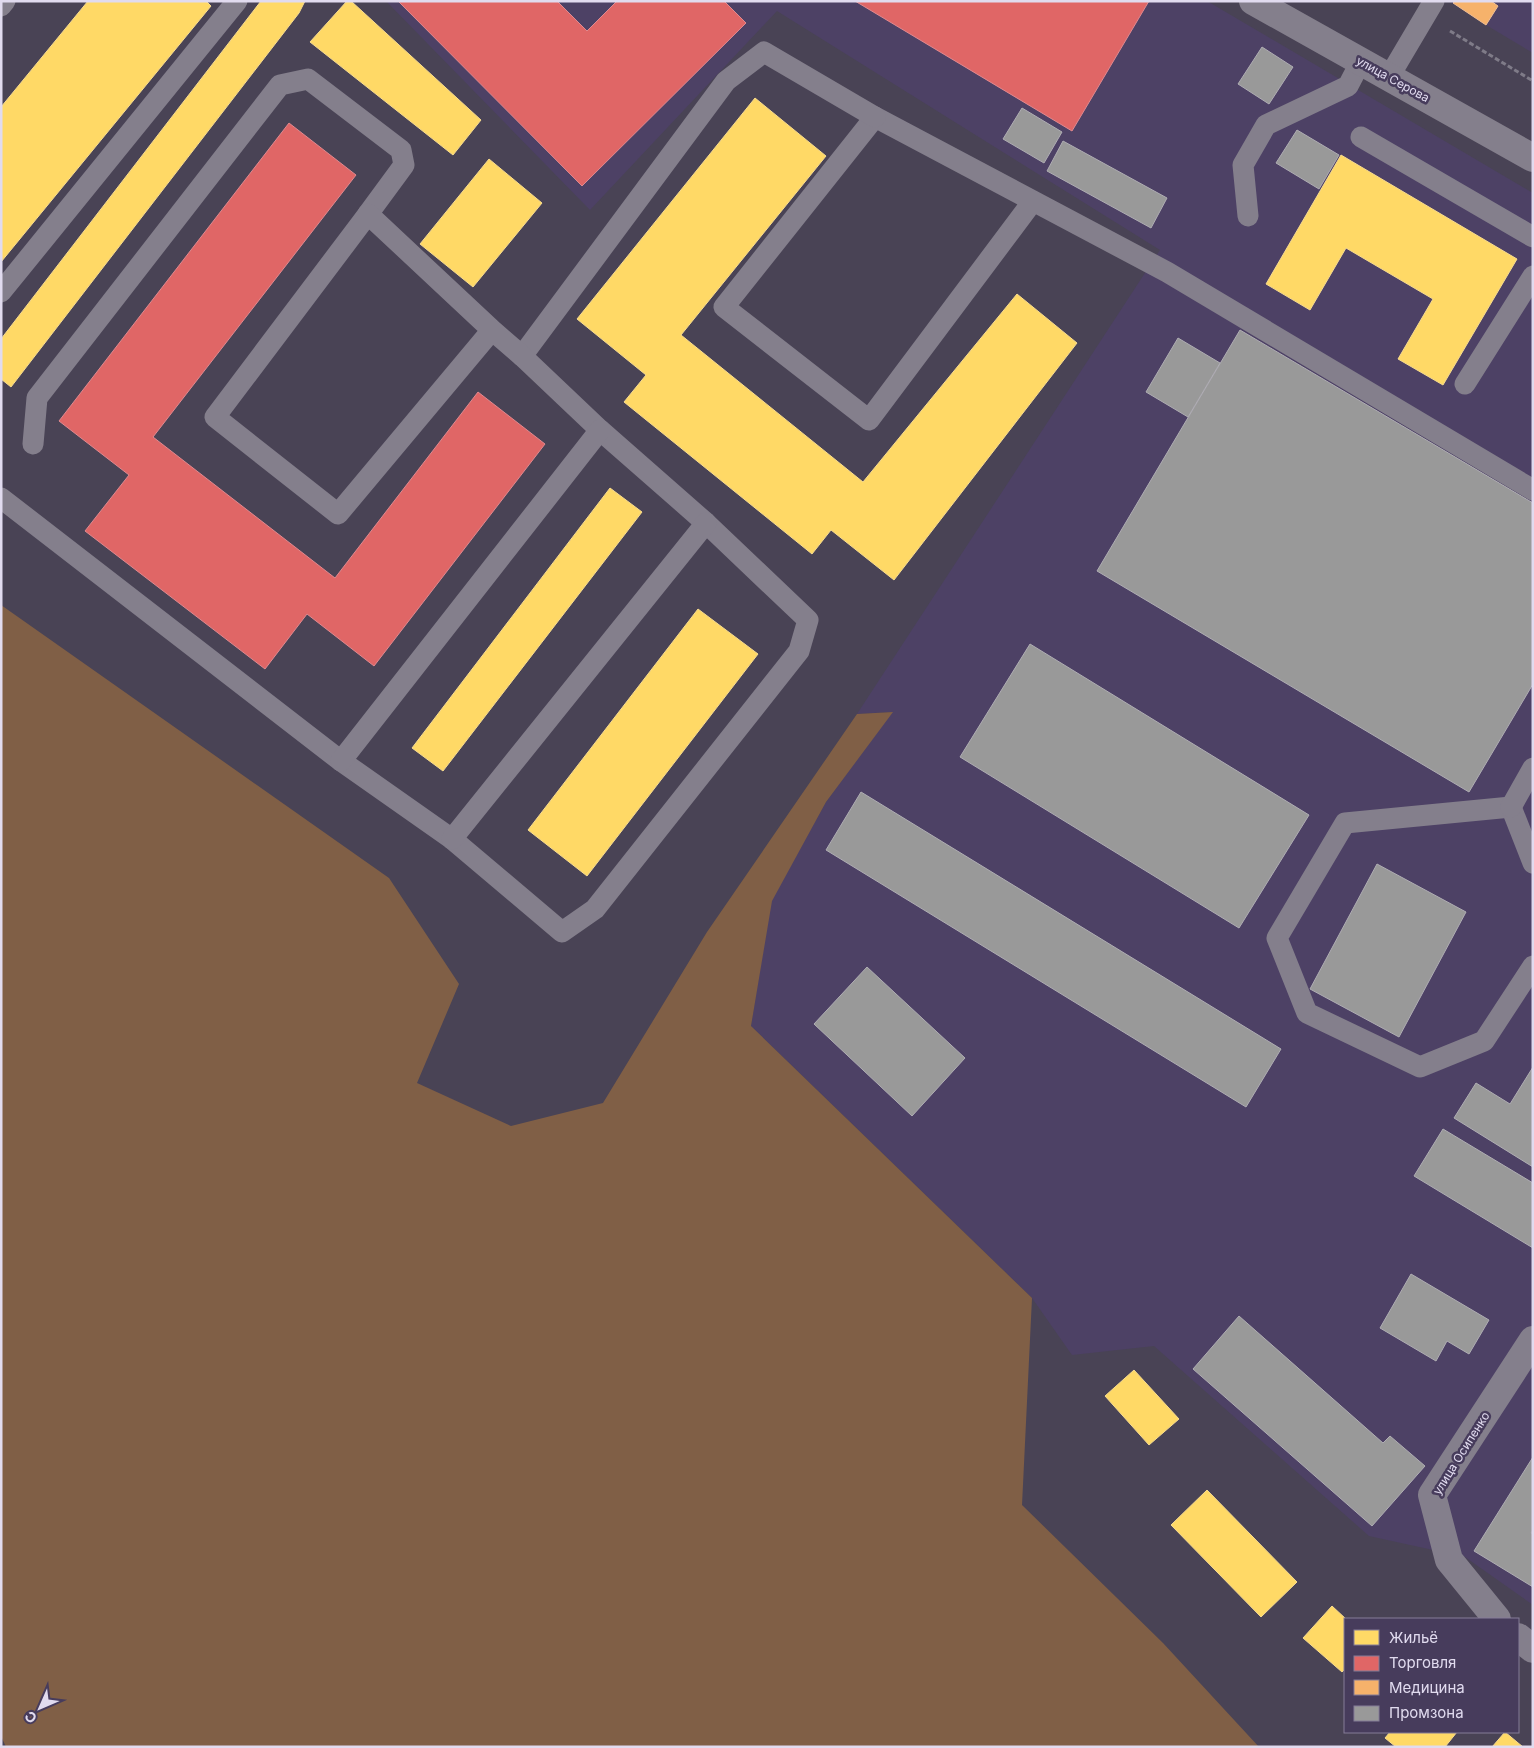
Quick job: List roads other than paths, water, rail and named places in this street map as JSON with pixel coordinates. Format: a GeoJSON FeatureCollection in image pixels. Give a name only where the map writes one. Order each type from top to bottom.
{"type":"FeatureCollection","features":[{"type":"Feature","properties":{"kind":"street","name":"улица Серова"},"geometry":{"type":"LineString","coordinates":[[1253,1],[1533,158]]}},
{"type":"Feature","properties":{"kind":"street","name":"улица Осипенко"},"geometry":{"type":"LineString","coordinates":[[1496,1618],[1449,1560],[1432,1495],[1533,1340]]}},
{"type":"Feature","properties":{"kind":"street"},"geometry":{"type":"LineString","coordinates":[[1519,1638],[1533,1649]]}},
{"type":"Feature","properties":{"kind":"lane"},"geometry":{"type":"LineString","coordinates":[[1,6],[5,1]]}},
{"type":"Feature","properties":{"kind":"lane"},"geometry":{"type":"LineString","coordinates":[[1,292],[237,1]]}},
{"type":"Feature","properties":{"kind":"lane"},"geometry":{"type":"LineString","coordinates":[[1389,77],[1430,9]]}},
{"type":"Feature","properties":{"kind":"lane"},"geometry":{"type":"LineString","coordinates":[[522,356],[726,81],[764,52],[875,117],[1168,272],[1533,490]]}},
{"type":"Feature","properties":{"kind":"lane"},"geometry":{"type":"LineString","coordinates":[[1248,216],[1243,165],[1266,126],[1348,86],[1361,61]]}},
{"type":"Feature","properties":{"kind":"lane"},"geometry":{"type":"LineString","coordinates":[[33,444],[37,398],[280,86],[308,79],[401,150],[404,165],[215,417],[338,514],[492,330]]}},
{"type":"Feature","properties":{"kind":"lane"},"geometry":{"type":"LineString","coordinates":[[875,117],[724,307],[869,420],[1033,201]]}},
{"type":"Feature","properties":{"kind":"lane"},"geometry":{"type":"LineString","coordinates":[[1361,137],[1533,236]]}},
{"type":"Feature","properties":{"kind":"lane"},"geometry":{"type":"LineString","coordinates":[[1,498],[341,761],[452,839],[562,932],[595,909],[799,651],[808,620],[706,523],[600,430],[368,214]]}},
{"type":"Feature","properties":{"kind":"lane"},"geometry":{"type":"LineString","coordinates":[[1465,384],[1533,276]]}},
{"type":"Feature","properties":{"kind":"lane"},"geometry":{"type":"LineString","coordinates":[[341,761],[600,430]]}},
{"type":"Feature","properties":{"kind":"lane"},"geometry":{"type":"LineString","coordinates":[[452,839],[706,523]]}},
{"type":"Feature","properties":{"kind":"lane"},"geometry":{"type":"LineString","coordinates":[[1511,807],[1533,768]]}},
{"type":"Feature","properties":{"kind":"lane"},"geometry":{"type":"LineString","coordinates":[[1511,807],[1533,863]]}},
{"type":"Feature","properties":{"kind":"lane"},"geometry":{"type":"LineString","coordinates":[[1511,807],[1345,823],[1277,938],[1307,1013],[1420,1067],[1484,1041],[1533,966]]}}]}
